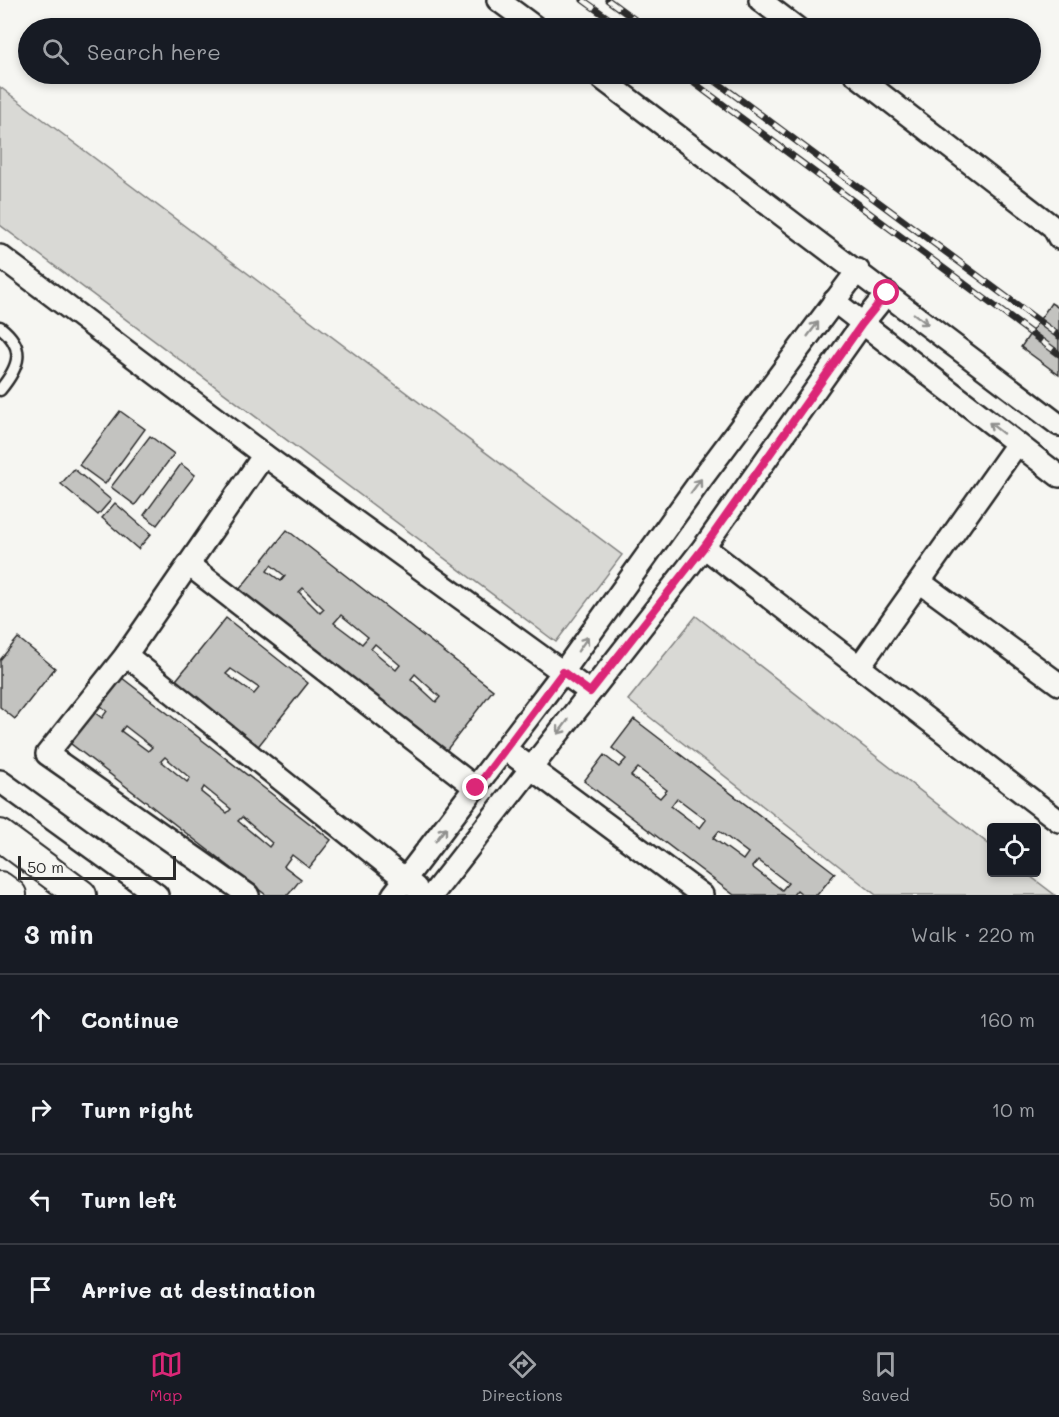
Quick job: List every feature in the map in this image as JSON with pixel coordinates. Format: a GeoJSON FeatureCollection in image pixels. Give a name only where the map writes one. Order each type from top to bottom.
{"type":"FeatureCollection","features":[{"type":"Feature","properties":{"kind":"main road"},"geometry":{"type":"LineString","coordinates":[[0,835],[81,895]]}},
{"type":"Feature","properties":{"kind":"main road"},"geometry":{"type":"LineString","coordinates":[[0,887],[11,895]]}},
{"type":"Feature","properties":{"kind":"street"},"geometry":{"type":"LineString","coordinates":[[498,0],[522,18]]}},
{"type":"Feature","properties":{"kind":"street"},"geometry":{"type":"LineString","coordinates":[[760,0],[784,18]]}},
{"type":"Feature","properties":{"kind":"street"},"geometry":{"type":"LineString","coordinates":[[609,84],[858,270],[1059,425]]}},
{"type":"Feature","properties":{"kind":"street"},"geometry":{"type":"LineString","coordinates":[[868,84],[1057,231]]}},
{"type":"Feature","properties":{"kind":"street"},"geometry":{"type":"LineString","coordinates":[[0,256],[264,455],[590,692]]}},
{"type":"Feature","properties":{"kind":"street"},"geometry":{"type":"LineString","coordinates":[[399,888],[563,672],[703,477],[858,270]]}},
{"type":"Feature","properties":{"kind":"street"},"geometry":{"type":"LineString","coordinates":[[432,895],[704,547],[862,324],[887,293]]}},
{"type":"Feature","properties":{"kind":"street"},"geometry":{"type":"LineString","coordinates":[[834,301],[1059,476]]}},
{"type":"Feature","properties":{"kind":"street"},"geometry":{"type":"LineString","coordinates":[[859,667],[1017,444]]}},
{"type":"Feature","properties":{"kind":"street"},"geometry":{"type":"LineString","coordinates":[[248,895],[47,754],[126,655],[264,455]]}},
{"type":"Feature","properties":{"kind":"street"},"geometry":{"type":"LineString","coordinates":[[704,547],[1059,821]]}},
{"type":"Feature","properties":{"kind":"street"},"geometry":{"type":"LineString","coordinates":[[189,566],[476,788]]}},
{"type":"Feature","properties":{"kind":"street"},"geometry":{"type":"LineString","coordinates":[[920,582],[1059,684]]}},
{"type":"Feature","properties":{"kind":"street"},"geometry":{"type":"LineString","coordinates":[[126,655],[399,888],[426,895]]}},
{"type":"Feature","properties":{"kind":"street"},"geometry":{"type":"LineString","coordinates":[[505,749],[702,895]]}},
{"type":"Feature","properties":{"kind":"street"},"geometry":{"type":"LineString","coordinates":[[0,781],[157,895]]}},
{"type":"Feature","properties":{"kind":"lane"},"geometry":{"type":"LineString","coordinates":[[0,327],[11,336],[17,346],[17,362],[13,374],[0,390]]}},
{"type":"Feature","properties":{"kind":"shaded area"},"geometry":{"type":"Polygon","coordinates":[[[0,87],[622,555],[556,642],[0,225],[0,87]]]}},
{"type":"Feature","properties":{"kind":"shaded area"},"geometry":{"type":"Polygon","coordinates":[[[696,616],[987,843],[987,877],[1031,877],[1055,895],[876,895],[628,700],[696,616]]]}},
{"type":"Feature","properties":{"kind":"building"},"geometry":{"type":"Polygon","coordinates":[[[1051,303],[1059,308],[1059,375],[1021,347],[1051,303]]]}},
{"type":"Feature","properties":{"kind":"building"},"geometry":{"type":"Polygon","coordinates":[[[120,411],[145,429],[105,484],[79,465],[120,411]]]}},
{"type":"Feature","properties":{"kind":"building"},"geometry":{"type":"Polygon","coordinates":[[[150,436],[174,454],[135,505],[111,487],[150,436]]]}},
{"type":"Feature","properties":{"kind":"building"},"geometry":{"type":"Polygon","coordinates":[[[181,464],[195,475],[157,525],[144,515],[181,464]]]}},
{"type":"Feature","properties":{"kind":"building"},"geometry":{"type":"Polygon","coordinates":[[[74,469],[111,500],[98,515],[61,484],[74,469]]]}},
{"type":"Feature","properties":{"kind":"building"},"geometry":{"type":"Polygon","coordinates":[[[115,503],[151,534],[138,549],[102,518],[115,503]]]}},
{"type":"Feature","properties":{"kind":"building"},"geometry":{"type":"Polygon","coordinates":[[[287,530],[493,690],[442,756],[235,595],[287,530]],[[271,565],[267,571],[281,581],[285,576],[271,565]],[[303,588],[299,592],[320,613],[324,609],[303,588]],[[341,615],[334,623],[362,644],[368,637],[341,615]],[[375,644],[371,649],[396,670],[400,665],[375,644]],[[415,674],[411,679],[436,702],[440,697],[415,674]]]}},
{"type":"Feature","properties":{"kind":"building"},"geometry":{"type":"Polygon","coordinates":[[[226,618],[308,683],[256,749],[173,684],[226,618]],[[231,669],[226,674],[254,694],[259,688],[231,669]]]}},
{"type":"Feature","properties":{"kind":"building"},"geometry":{"type":"Polygon","coordinates":[[[18,638],[55,668],[15,719],[0,707],[0,660],[18,638]]]}},
{"type":"Feature","properties":{"kind":"building"},"geometry":{"type":"Polygon","coordinates":[[[117,674],[331,840],[309,868],[292,855],[284,866],[301,879],[288,895],[266,895],[66,740],[90,709],[102,718],[107,711],[96,702],[117,674]],[[125,726],[121,731],[148,751],[152,747],[125,726]],[[165,757],[161,761],[187,782],[190,778],[165,757]],[[204,787],[201,792],[227,813],[231,809],[204,787]],[[242,817],[238,821],[269,847],[272,843],[242,817]]]}},
{"type":"Feature","properties":{"kind":"building"},"geometry":{"type":"Polygon","coordinates":[[[634,719],[835,873],[817,895],[803,895],[797,890],[793,895],[734,895],[584,781],[604,755],[619,767],[626,759],[612,748],[634,719]],[[638,768],[631,776],[660,798],[667,790],[638,768]],[[677,798],[671,806],[700,828],[706,820],[677,798]],[[719,831],[713,838],[743,860],[748,853],[719,831]],[[758,860],[752,867],[782,890],[788,883],[758,860]]]}},
{"type":"Feature","properties":{"kind":"railway"},"geometry":{"type":"LineString","coordinates":[[583,0],[608,18]]}},
{"type":"Feature","properties":{"kind":"railway"},"geometry":{"type":"LineString","coordinates":[[608,0],[632,18]]}},
{"type":"Feature","properties":{"kind":"railway"},"geometry":{"type":"LineString","coordinates":[[695,84],[1059,354]]}},
{"type":"Feature","properties":{"kind":"railway"},"geometry":{"type":"LineString","coordinates":[[719,84],[1059,336]]}},
{"type":"Feature","properties":{"kind":"route"},"geometry":{"type":"LineString","coordinates":[[476,788],[563,672],[590,692],[704,547],[862,324],[887,293]]}}]}
